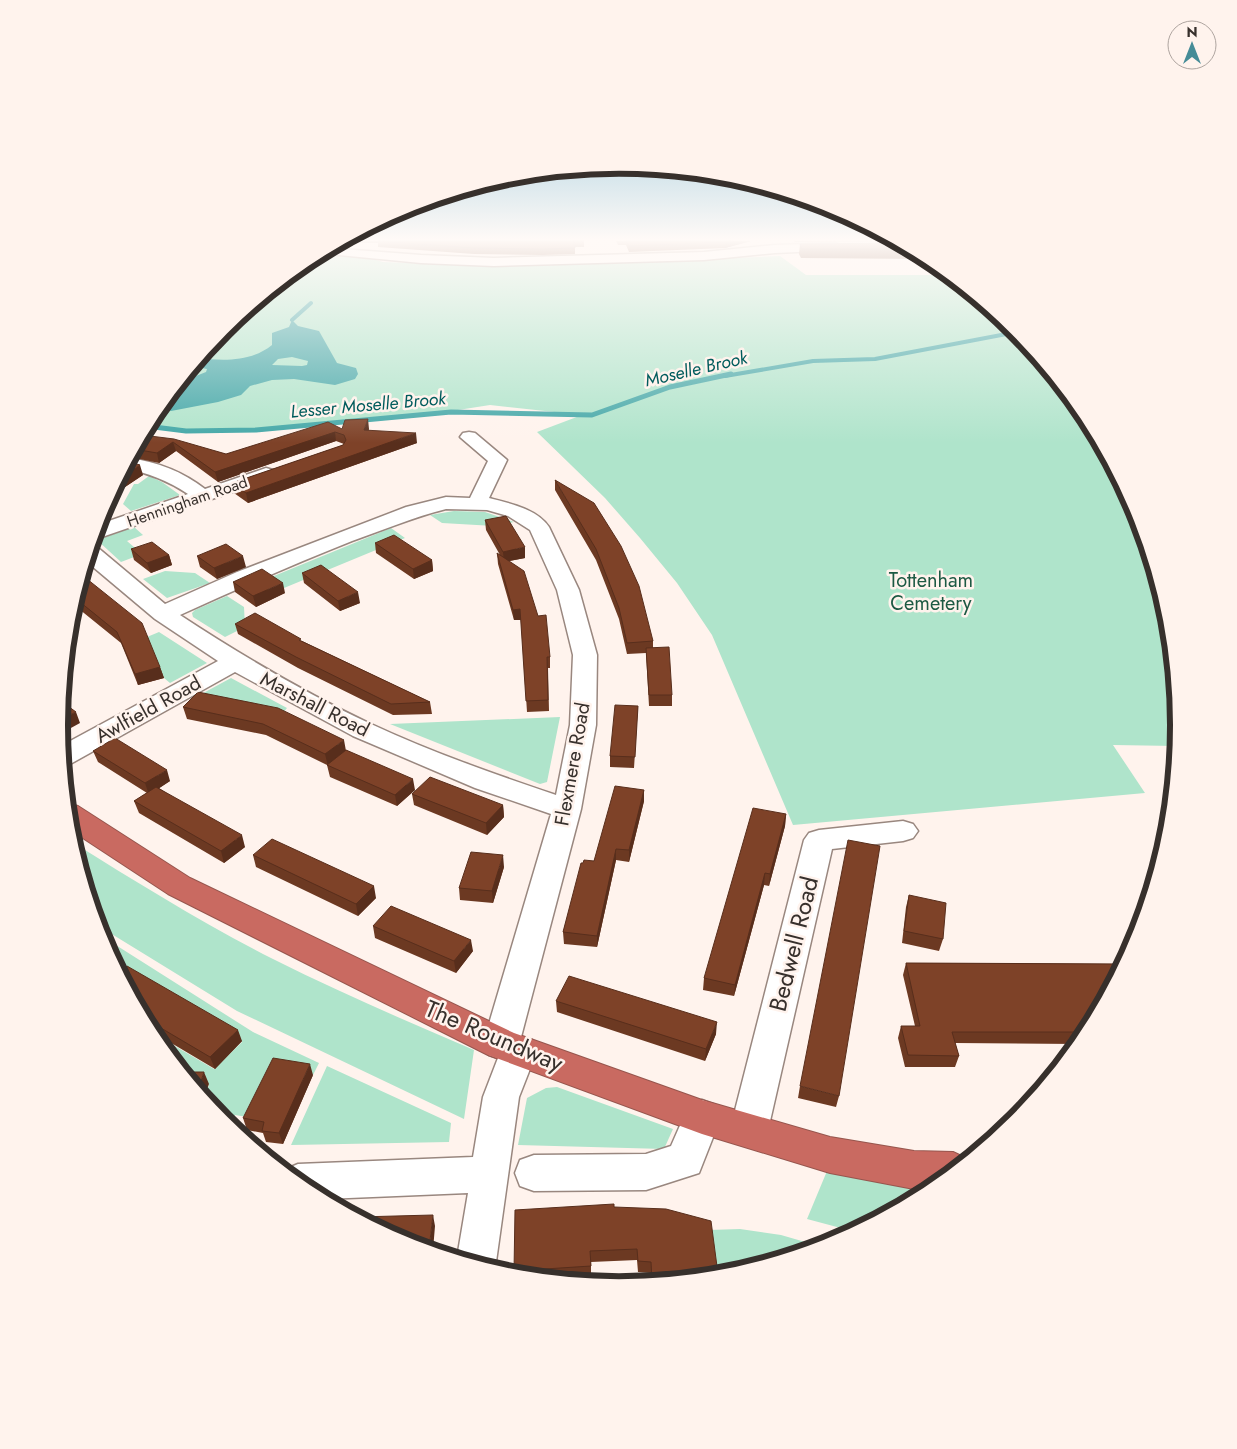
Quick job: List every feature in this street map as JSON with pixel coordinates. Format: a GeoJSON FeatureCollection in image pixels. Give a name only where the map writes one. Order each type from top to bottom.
{"type":"FeatureCollection","features":[{"type":"Feature","properties":{"kind":"highway","name":"The Roundway"},"geometry":{"type":"LineString","coordinates":[[76,818],[179,886],[510,1047],[702,1117],[830,1155],[914,1170],[942,1171]]}},
{"type":"Feature","properties":{"kind":"street"},"geometry":{"type":"LineString","coordinates":[[469,437],[498,460],[477,503]]}},
{"type":"Feature","properties":{"kind":"street"},"geometry":{"type":"LineString","coordinates":[[132,465],[161,470],[183,480],[202,496]]}},
{"type":"Feature","properties":{"kind":"street","name":"Henningham Road"},"geometry":{"type":"LineString","coordinates":[[103,530],[283,468]]}},
{"type":"Feature","properties":{"kind":"street","name":"Flexmere Road"},"geometry":{"type":"LineString","coordinates":[[163,614],[254,573],[413,511],[446,503],[488,504],[515,512],[539,527],[568,590],[585,655],[583,725],[567,810],[510,1047],[478,1257]]}},
{"type":"Feature","properties":{"kind":"street","name":"Marshall Road"},"geometry":{"type":"LineString","coordinates":[[94,556],[163,614],[235,662],[362,730],[485,781],[567,810]]}},
{"type":"Feature","properties":{"kind":"street","name":"Awlfield Road"},"geometry":{"type":"LineString","coordinates":[[69,753],[235,662]]}},
{"type":"Feature","properties":{"kind":"street","name":"Bedwell Road"},"geometry":{"type":"LineString","coordinates":[[749,1130],[819,840],[903,831]]}},
{"type":"Feature","properties":{"kind":"street"},"geometry":{"type":"LineString","coordinates":[[534,1173],[646,1172],[685,1160],[702,1117]]}},
{"type":"Feature","properties":{"kind":"street"},"geometry":{"type":"LineString","coordinates":[[310,1182],[490,1174]]}},
{"type":"Feature","properties":{"kind":"green space","name":"Tottenham Cemetery"},"geometry":{"type":"Polygon","coordinates":[[[257,309],[980,309],[1033,361],[1077,418],[1113,481],[1128,514],[1151,582],[1159,617],[1168,688],[1169,746],[1113,745],[1145,793],[793,825],[712,635],[677,583],[640,538],[605,498],[537,432],[582,415],[490,405],[426,415],[256,430],[185,431],[154,427],[181,389],[204,361],[257,309]]]}},
{"type":"Feature","properties":{"kind":"green space"},"geometry":{"type":"Polygon","coordinates":[[[149,476],[162,482],[180,495],[131,511],[123,504],[134,484],[138,484],[149,476]]]}},
{"type":"Feature","properties":{"kind":"green space"},"geometry":{"type":"Polygon","coordinates":[[[454,511],[485,512],[514,522],[494,526],[442,523],[430,515],[454,511]]]}},
{"type":"Feature","properties":{"kind":"green space"},"geometry":{"type":"Polygon","coordinates":[[[134,527],[143,535],[127,541],[142,554],[121,562],[99,542],[100,539],[134,527]]]}},
{"type":"Feature","properties":{"kind":"green space"},"geometry":{"type":"Polygon","coordinates":[[[391,528],[405,538],[284,588],[269,578],[391,528]]]}},
{"type":"Feature","properties":{"kind":"green space"},"geometry":{"type":"Polygon","coordinates":[[[165,571],[195,573],[210,583],[167,598],[143,579],[165,571]]]}},
{"type":"Feature","properties":{"kind":"green space"},"geometry":{"type":"Polygon","coordinates":[[[227,596],[244,607],[245,627],[225,637],[193,617],[192,613],[227,596]]]}},
{"type":"Feature","properties":{"kind":"green space"},"geometry":{"type":"Polygon","coordinates":[[[159,632],[207,663],[170,683],[164,678],[147,641],[147,637],[159,632]]]}},
{"type":"Feature","properties":{"kind":"green space"},"geometry":{"type":"Polygon","coordinates":[[[231,678],[287,708],[278,719],[196,697],[231,678]]]}},
{"type":"Feature","properties":{"kind":"green space"},"geometry":{"type":"Polygon","coordinates":[[[560,717],[547,782],[540,784],[390,724],[560,717]]]}},
{"type":"Feature","properties":{"kind":"green space"},"geometry":{"type":"Polygon","coordinates":[[[82,848],[146,888],[247,946],[348,995],[474,1050],[464,1119],[237,1011],[108,932],[86,867],[82,848]]]}},
{"type":"Feature","properties":{"kind":"green space"},"geometry":{"type":"Polygon","coordinates":[[[113,943],[253,1032],[319,1063],[313,1075],[277,1069],[253,1118],[235,1115],[233,1118],[207,1091],[209,1084],[199,1082],[168,1042],[214,1069],[242,1042],[132,978],[130,980],[113,943]]]}},
{"type":"Feature","properties":{"kind":"green space"},"geometry":{"type":"Polygon","coordinates":[[[327,1066],[451,1123],[449,1142],[291,1145],[327,1066]]]}},
{"type":"Feature","properties":{"kind":"green space"},"geometry":{"type":"Polygon","coordinates":[[[557,1087],[673,1129],[664,1149],[518,1145],[527,1098],[546,1088],[557,1087]]]}},
{"type":"Feature","properties":{"kind":"green space"},"geometry":{"type":"Polygon","coordinates":[[[827,1171],[888,1183],[924,1184],[894,1202],[842,1228],[807,1219],[827,1171]]]}},
{"type":"Feature","properties":{"kind":"green space"},"geometry":{"type":"Polygon","coordinates":[[[740,1229],[781,1235],[806,1242],[761,1257],[714,1267],[709,1230],[740,1229]]]}},
{"type":"Feature","properties":{"kind":"water"},"geometry":{"type":"Polygon","coordinates":[[[292,320],[298,326],[319,331],[337,363],[356,368],[358,374],[355,379],[335,385],[294,379],[272,380],[250,386],[241,395],[218,402],[171,411],[166,409],[190,378],[206,372],[207,369],[199,367],[206,359],[227,360],[255,355],[272,345],[272,333],[289,327],[292,320]],[[292,357],[278,359],[272,365],[302,366],[307,365],[308,361],[292,357]]]}},
{"type":"Feature","properties":{"kind":"building"},"geometry":{"type":"Polygon","coordinates":[[[368,419],[364,430],[416,433],[246,493],[232,483],[343,445],[346,440],[344,435],[335,432],[215,472],[173,442],[157,453],[140,450],[149,436],[174,439],[226,454],[328,422],[342,429],[345,420],[368,419]]]}},
{"type":"Feature","properties":{"kind":"building"},"geometry":{"type":"Polygon","coordinates":[[[134,463],[140,465],[128,473],[134,463]]]}},
{"type":"Feature","properties":{"kind":"building"},"geometry":{"type":"Polygon","coordinates":[[[555,480],[594,503],[621,546],[639,586],[653,641],[627,643],[619,608],[596,549],[555,480]]]}},
{"type":"Feature","properties":{"kind":"building"},"geometry":{"type":"Polygon","coordinates":[[[506,516],[525,547],[503,552],[485,520],[506,516]]]}},
{"type":"Feature","properties":{"kind":"building"},"geometry":{"type":"Polygon","coordinates":[[[394,535],[432,560],[413,569],[375,543],[394,535]]]}},
{"type":"Feature","properties":{"kind":"building"},"geometry":{"type":"Polygon","coordinates":[[[152,542],[169,555],[147,563],[131,549],[152,542]]]}},
{"type":"Feature","properties":{"kind":"building"},"geometry":{"type":"Polygon","coordinates":[[[226,544],[243,556],[214,568],[197,556],[226,544]]]}},
{"type":"Feature","properties":{"kind":"building"},"geometry":{"type":"Polygon","coordinates":[[[497,553],[524,571],[538,616],[546,615],[550,657],[547,657],[548,700],[526,701],[520,609],[513,610],[497,553]]]}},
{"type":"Feature","properties":{"kind":"building"},"geometry":{"type":"Polygon","coordinates":[[[321,565],[358,592],[338,601],[302,573],[321,565]]]}},
{"type":"Feature","properties":{"kind":"building"},"geometry":{"type":"Polygon","coordinates":[[[262,569],[283,583],[253,596],[233,582],[262,569]]]}},
{"type":"Feature","properties":{"kind":"building"},"geometry":{"type":"Polygon","coordinates":[[[87,579],[142,623],[160,667],[135,674],[117,632],[81,603],[87,579]]]}},
{"type":"Feature","properties":{"kind":"building"},"geometry":{"type":"Polygon","coordinates":[[[255,613],[301,639],[299,640],[430,702],[391,704],[296,657],[235,624],[255,613]]]}},
{"type":"Feature","properties":{"kind":"building"},"geometry":{"type":"Polygon","coordinates":[[[669,647],[672,695],[649,695],[646,648],[669,647]]]}},
{"type":"Feature","properties":{"kind":"building"},"geometry":{"type":"Polygon","coordinates":[[[198,692],[278,708],[344,740],[325,754],[263,724],[183,707],[198,692]]]}},
{"type":"Feature","properties":{"kind":"building"},"geometry":{"type":"Polygon","coordinates":[[[615,705],[638,706],[635,757],[610,756],[615,705]]]}},
{"type":"Feature","properties":{"kind":"building"},"geometry":{"type":"Polygon","coordinates":[[[68,706],[76,712],[68,716],[68,706]]]}},
{"type":"Feature","properties":{"kind":"building"},"geometry":{"type":"Polygon","coordinates":[[[115,738],[167,770],[145,783],[93,751],[115,738]]]}},
{"type":"Feature","properties":{"kind":"building"},"geometry":{"type":"Polygon","coordinates":[[[346,750],[413,779],[395,795],[327,765],[346,750]]]}},
{"type":"Feature","properties":{"kind":"building"},"geometry":{"type":"Polygon","coordinates":[[[430,777],[503,805],[486,823],[412,794],[430,777]]]}},
{"type":"Feature","properties":{"kind":"building"},"geometry":{"type":"Polygon","coordinates":[[[615,786],[644,790],[629,850],[616,849],[597,936],[563,932],[581,863],[584,860],[594,861],[615,786]]]}},
{"type":"Feature","properties":{"kind":"building"},"geometry":{"type":"Polygon","coordinates":[[[156,787],[242,835],[221,851],[134,801],[156,787]]]}},
{"type":"Feature","properties":{"kind":"building"},"geometry":{"type":"Polygon","coordinates":[[[753,808],[786,814],[770,874],[765,873],[735,985],[704,978],[753,808]]]}},
{"type":"Feature","properties":{"kind":"building"},"geometry":{"type":"Polygon","coordinates":[[[272,839],[374,886],[356,904],[253,855],[272,839]]]}},
{"type":"Feature","properties":{"kind":"building"},"geometry":{"type":"Polygon","coordinates":[[[848,840],[880,846],[839,1096],[800,1086],[848,840]]]}},
{"type":"Feature","properties":{"kind":"building"},"geometry":{"type":"Polygon","coordinates":[[[471,852],[503,855],[492,891],[459,888],[471,852]]]}},
{"type":"Feature","properties":{"kind":"building"},"geometry":{"type":"Polygon","coordinates":[[[909,895],[946,903],[943,939],[904,931],[909,895]]]}},
{"type":"Feature","properties":{"kind":"building"},"geometry":{"type":"Polygon","coordinates":[[[391,906],[471,940],[454,961],[373,926],[391,906]]]}},
{"type":"Feature","properties":{"kind":"building"},"geometry":{"type":"Polygon","coordinates":[[[906,963],[1115,964],[1076,1032],[952,1032],[959,1056],[908,1055],[901,1026],[920,1026],[906,963]]]}},
{"type":"Feature","properties":{"kind":"building"},"geometry":{"type":"Polygon","coordinates":[[[127,966],[238,1030],[210,1057],[157,1025],[124,969],[127,966]]]}},
{"type":"Feature","properties":{"kind":"building"},"geometry":{"type":"Polygon","coordinates":[[[569,976],[717,1022],[706,1049],[556,1001],[569,976]]]}},
{"type":"Feature","properties":{"kind":"building"},"geometry":{"type":"Polygon","coordinates":[[[273,1058],[310,1064],[279,1133],[262,1131],[264,1122],[243,1118],[273,1058]]]}},
{"type":"Feature","properties":{"kind":"building"},"geometry":{"type":"Polygon","coordinates":[[[191,1072],[204,1072],[200,1083],[191,1072]]]}},
{"type":"Feature","properties":{"kind":"building"},"geometry":{"type":"Polygon","coordinates":[[[614,1204],[614,1207],[666,1209],[711,1221],[717,1266],[652,1274],[651,1262],[638,1261],[637,1249],[590,1251],[591,1266],[538,1269],[514,1266],[515,1210],[614,1204]]]}},
{"type":"Feature","properties":{"kind":"building"},"geometry":{"type":"Polygon","coordinates":[[[433,1215],[430,1242],[408,1234],[371,1217],[433,1215]]]}},
{"type":"Feature","properties":{"kind":"waterway"},"geometry":{"type":"LineString","coordinates":[[292,320],[305,309]]}},
{"type":"Feature","properties":{"kind":"waterway","name":"Moselle Brook"},"geometry":{"type":"LineString","coordinates":[[725,376],[813,361],[875,359],[1007,334]]}},
{"type":"Feature","properties":{"kind":"waterway","name":"Lesser Moselle Brook"},"geometry":{"type":"LineString","coordinates":[[154,427],[186,431],[256,430],[451,412],[592,415],[670,387],[731,374]]}}]}
